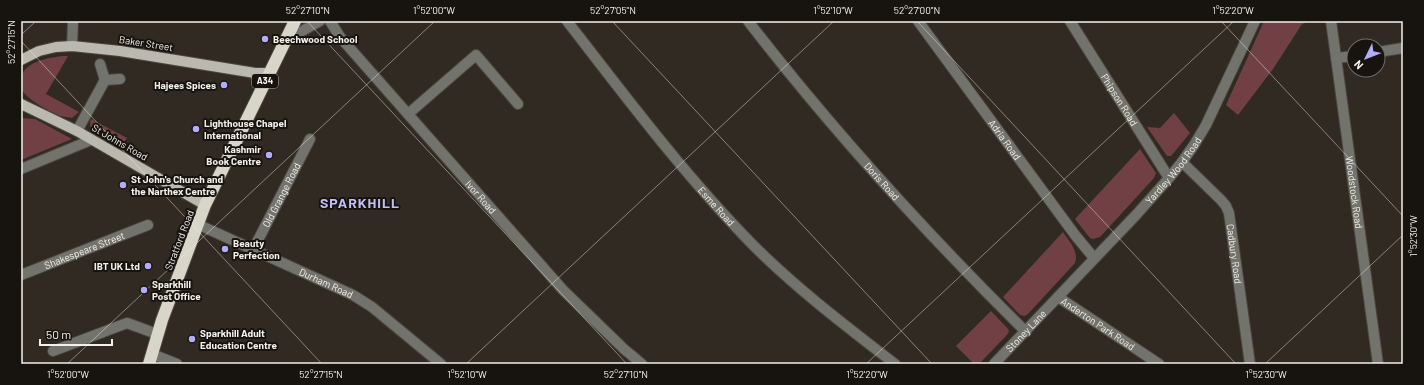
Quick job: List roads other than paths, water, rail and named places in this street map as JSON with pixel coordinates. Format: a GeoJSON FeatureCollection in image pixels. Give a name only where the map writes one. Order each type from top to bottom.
{"type":"FeatureCollection","features":[{"type":"Feature","properties":{"kind":"highway","name":"Stratford Road"},"geometry":{"type":"LineString","coordinates":[[150,359],[157,334],[205,205],[295,21]]}},
{"type":"Feature","properties":{"kind":"main road","name":"Baker Street"},"geometry":{"type":"LineString","coordinates":[[21,60],[38,51],[56,47],[72,46],[120,51],[255,73],[269,73]]}},
{"type":"Feature","properties":{"kind":"main road","name":"St Johns Road"},"geometry":{"type":"LineString","coordinates":[[21,104],[77,131],[205,205]]}},
{"type":"Feature","properties":{"kind":"street"},"geometry":{"type":"LineString","coordinates":[[72,46],[73,21]]}},
{"type":"Feature","properties":{"kind":"street"},"geometry":{"type":"LineString","coordinates":[[286,40],[320,21]]}},
{"type":"Feature","properties":{"kind":"street","name":"Ivor Road"},"geometry":{"type":"LineString","coordinates":[[330,21],[340,37],[563,290],[624,349],[642,364]]}},
{"type":"Feature","properties":{"kind":"street","name":"Esme Road"},"geometry":{"type":"LineString","coordinates":[[567,21],[710,199],[753,245],[795,284],[895,364]]}},
{"type":"Feature","properties":{"kind":"street","name":"Doris Road"},"geometry":{"type":"LineString","coordinates":[[748,21],[783,66],[840,134],[952,256],[1026,332]]}},
{"type":"Feature","properties":{"kind":"street","name":"Adria Road"},"geometry":{"type":"LineString","coordinates":[[918,21],[1075,235],[1094,258]]}},
{"type":"Feature","properties":{"kind":"street","name":"Phipson Road"},"geometry":{"type":"LineString","coordinates":[[1070,21],[1169,178]]}},
{"type":"Feature","properties":{"kind":"street","name":"Yardley Wood Road"},"geometry":{"type":"LineString","coordinates":[[1058,297],[1136,215],[1182,162],[1206,125],[1255,21]]}},
{"type":"Feature","properties":{"kind":"street","name":"Woodstock Road"},"geometry":{"type":"LineString","coordinates":[[1331,21],[1378,364]]}},
{"type":"Feature","properties":{"kind":"street"},"geometry":{"type":"LineString","coordinates":[[1386,51],[1403,48]]}},
{"type":"Feature","properties":{"kind":"street"},"geometry":{"type":"LineString","coordinates":[[408,114],[476,55],[518,104]]}},
{"type":"Feature","properties":{"kind":"street"},"geometry":{"type":"LineString","coordinates":[[1336,58],[1346,57]]}},
{"type":"Feature","properties":{"kind":"street"},"geometry":{"type":"LineString","coordinates":[[77,131],[105,80],[100,64]]}},
{"type":"Feature","properties":{"kind":"street"},"geometry":{"type":"LineString","coordinates":[[105,80],[120,79]]}},
{"type":"Feature","properties":{"kind":"street","name":"Old Grange Road"},"geometry":{"type":"LineString","coordinates":[[253,250],[310,139]]}},
{"type":"Feature","properties":{"kind":"street"},"geometry":{"type":"LineString","coordinates":[[21,169],[91,140]]}},
{"type":"Feature","properties":{"kind":"street","name":"Cadbury Road"},"geometry":{"type":"LineString","coordinates":[[1182,162],[1221,200],[1229,213],[1250,364]]}},
{"type":"Feature","properties":{"kind":"street","name":"Durham Road"},"geometry":{"type":"LineString","coordinates":[[197,224],[353,295],[372,307],[441,364]]}},
{"type":"Feature","properties":{"kind":"street","name":"Shakespeare Street"},"geometry":{"type":"LineString","coordinates":[[21,275],[148,225]]}},
{"type":"Feature","properties":{"kind":"street","name":"Stoney Lane"},"geometry":{"type":"LineString","coordinates":[[994,364],[1058,297]]}},
{"type":"Feature","properties":{"kind":"street","name":"Anderton Park Road"},"geometry":{"type":"LineString","coordinates":[[1058,297],[1159,364]]}},
{"type":"Feature","properties":{"kind":"street"},"geometry":{"type":"LineString","coordinates":[[53,351],[127,323],[157,334]]}},
{"type":"Feature","properties":{"kind":"street"},"geometry":{"type":"LineString","coordinates":[[150,359],[177,364]]}},
{"type":"Feature","properties":{"kind":"place","name":"Beechwood School"},"geometry":{"type":"Point","coordinates":[265,39]}},
{"type":"Feature","properties":{"kind":"place","name":"Hajees Spices"},"geometry":{"type":"Point","coordinates":[224,85]}},
{"type":"Feature","properties":{"kind":"place","name":"Lighthouse Chapel International"},"geometry":{"type":"Point","coordinates":[196,129]}},
{"type":"Feature","properties":{"kind":"place","name":"Kashmir Book Centre"},"geometry":{"type":"Point","coordinates":[269,155]}},
{"type":"Feature","properties":{"kind":"place","name":"St John's Church and the Narthex Centre"},"geometry":{"type":"Point","coordinates":[123,185]}},
{"type":"Feature","properties":{"kind":"place","name":"Beauty Perfection"},"geometry":{"type":"Point","coordinates":[225,249]}},
{"type":"Feature","properties":{"kind":"place","name":"IBT UK Ltd"},"geometry":{"type":"Point","coordinates":[148,266]}},
{"type":"Feature","properties":{"kind":"place","name":"Sparkhill Post Office"},"geometry":{"type":"Point","coordinates":[144,290]}},
{"type":"Feature","properties":{"kind":"place","name":"Sparkhill Adult Education Centre"},"geometry":{"type":"Point","coordinates":[192,339]}},
{"type":"Feature","properties":{"kind":"district","name":"SPARKHILL"},"geometry":{"type":"Point","coordinates":[360,203]}}]}
